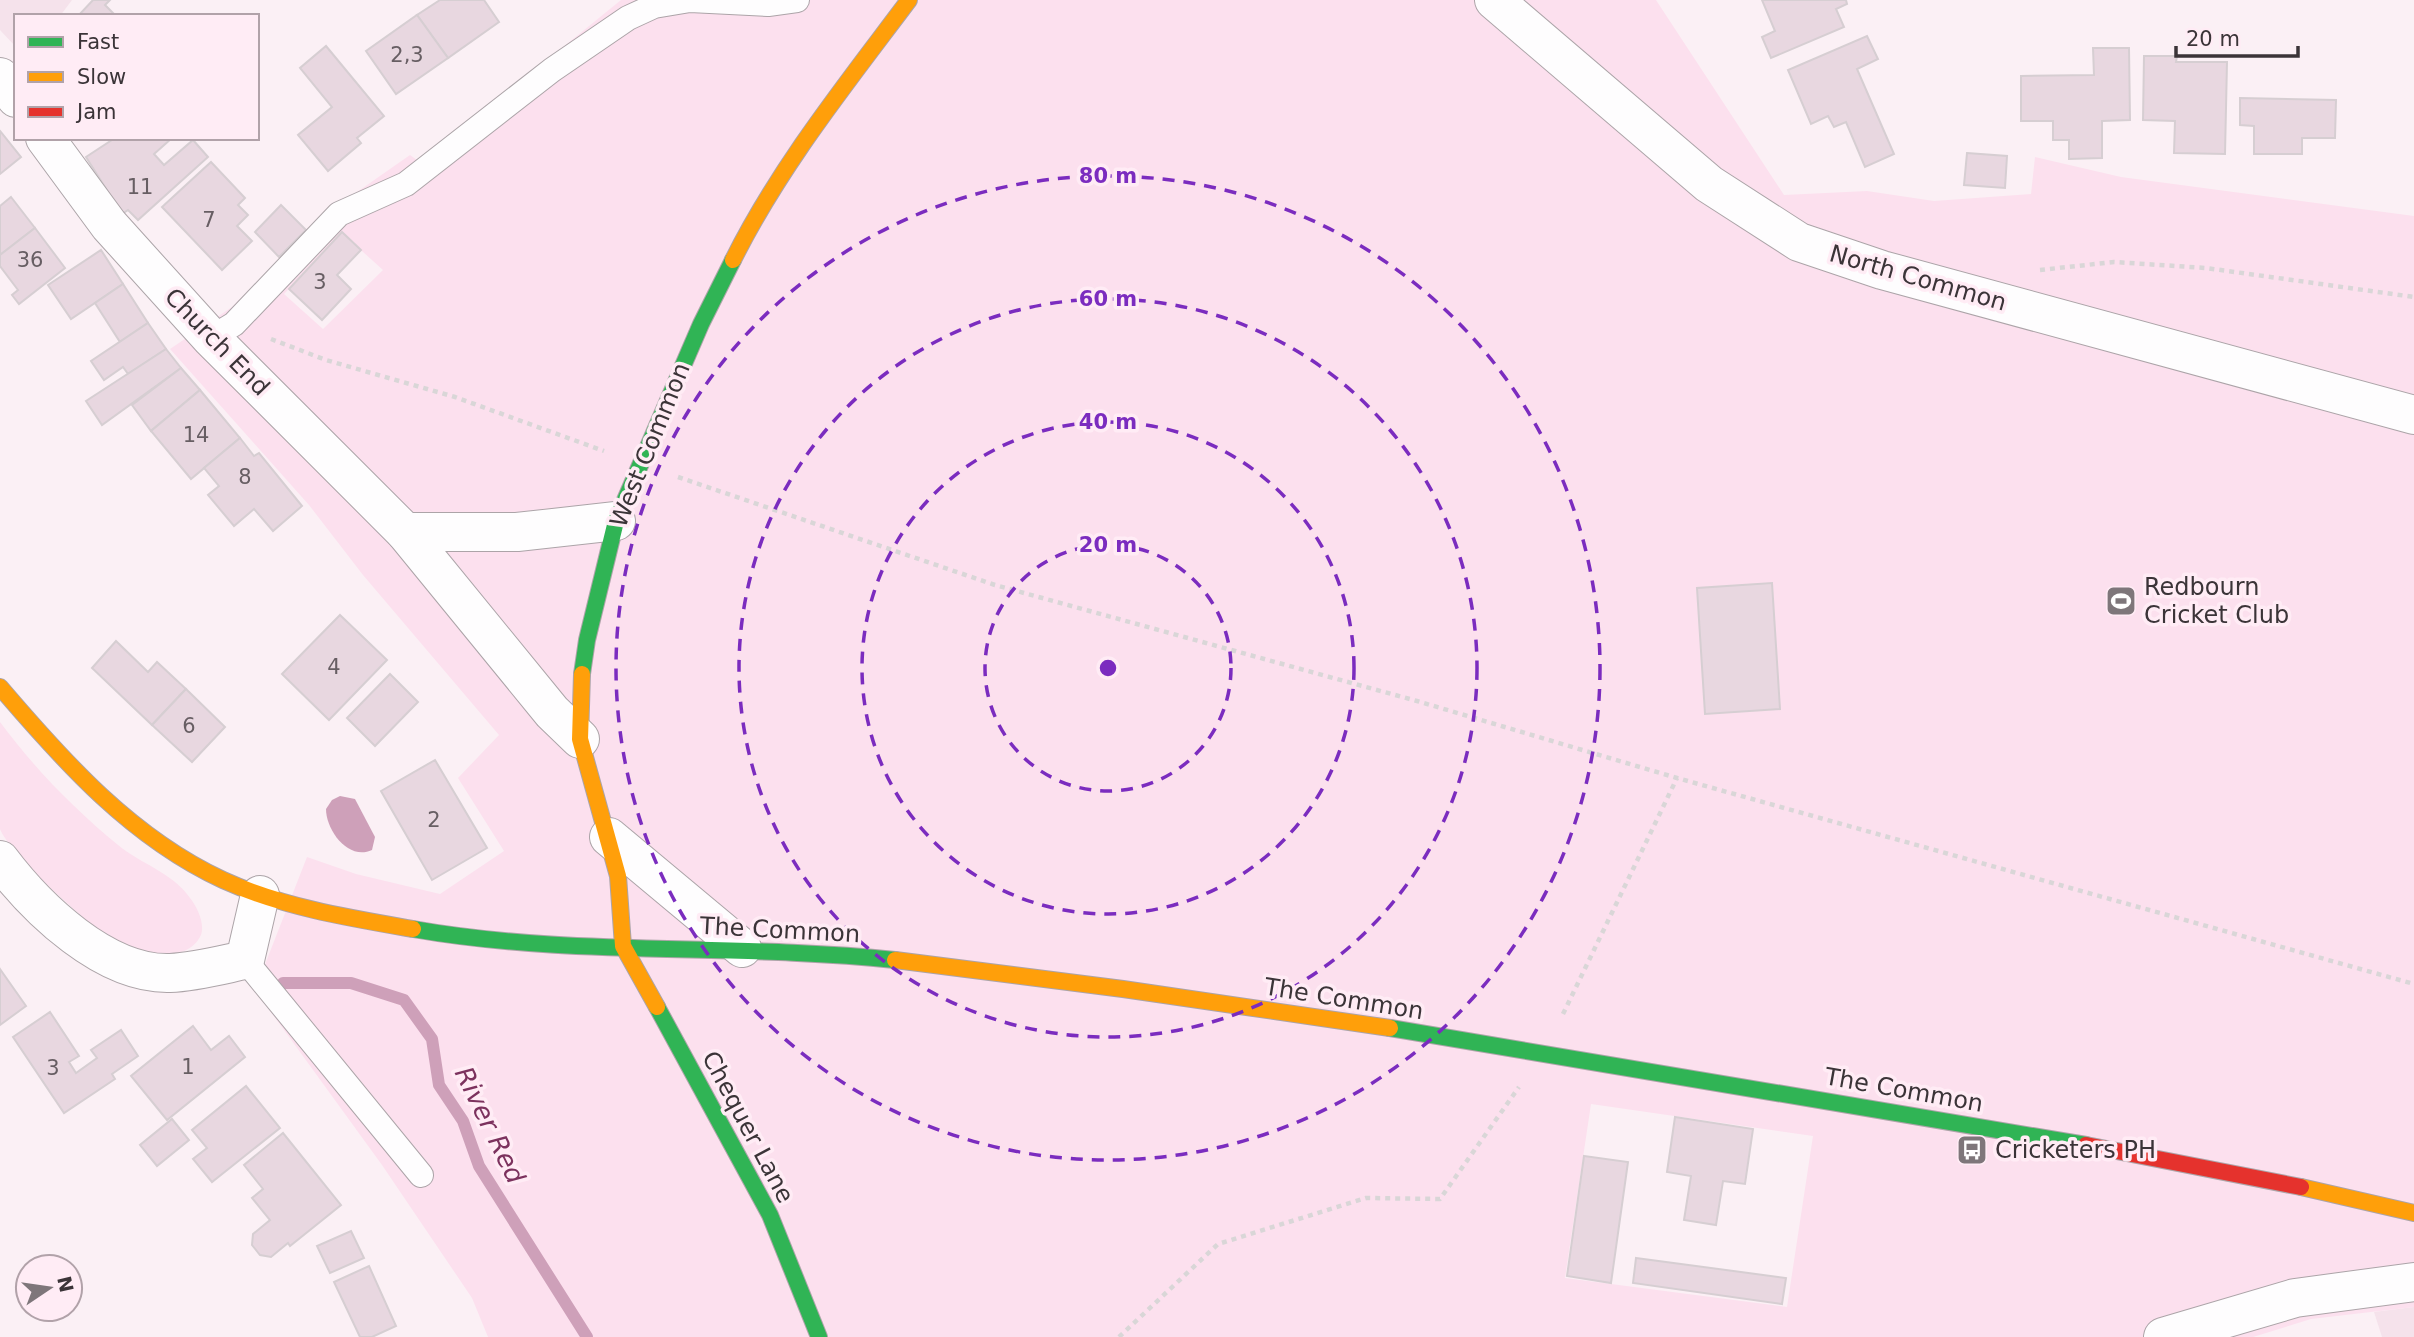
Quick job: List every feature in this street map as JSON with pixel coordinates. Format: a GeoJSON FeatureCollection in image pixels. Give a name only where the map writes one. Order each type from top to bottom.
{"type":"FeatureCollection","features":[{"type":"Feature","properties":{"kind":"street","name":"West Common"},"geometry":{"type":"LineString","coordinates":[[622,946],[623,915],[618,876],[609,837],[593,794],[580,739],[580,691],[587,640],[616,521],[638,464],[701,324],[755,216],[810,132],[909,0]]}},
{"type":"Feature","properties":{"kind":"street","name":"North Common"},"geometry":{"type":"LineString","coordinates":[[1494,0],[1709,184],[1799,242],[1882,270],[2414,415]]}},
{"type":"Feature","properties":{"kind":"street"},"geometry":{"type":"LineString","coordinates":[[0,77],[14,95]]}},
{"type":"Feature","properties":{"kind":"street","name":"Church End"},"geometry":{"type":"LineString","coordinates":[[46,140],[109,225],[223,331],[405,532],[552,712],[580,739]]}},
{"type":"Feature","properties":{"kind":"street"},"geometry":{"type":"LineString","coordinates":[[405,532],[517,532],[616,521]]}},
{"type":"Feature","properties":{"kind":"street","name":"The Common"},"geometry":{"type":"LineString","coordinates":[[0,687],[54,751],[102,800],[150,839],[198,869],[260,895],[343,918],[465,937],[622,946],[742,948],[886,959],[1132,990],[1544,1053],[2182,1162],[2414,1213]]}},
{"type":"Feature","properties":{"kind":"street"},"geometry":{"type":"LineString","coordinates":[[609,837],[742,948]]}},
{"type":"Feature","properties":{"kind":"street"},"geometry":{"type":"LineString","coordinates":[[0,860],[16,881],[58,919],[119,965],[170,973],[245,960],[260,895]]}},
{"type":"Feature","properties":{"kind":"street","name":"Chequer Lane"},"geometry":{"type":"LineString","coordinates":[[622,946],[710,1101],[770,1215],[819,1337]]}},
{"type":"Feature","properties":{"kind":"street"},"geometry":{"type":"LineString","coordinates":[[2163,1337],[2295,1298],[2414,1282]]}},
{"type":"Feature","properties":{"kind":"lane"},"geometry":{"type":"LineString","coordinates":[[223,331],[339,214],[406,184],[552,70],[628,18],[654,6],[690,0],[768,5],[797,0]]}},
{"type":"Feature","properties":{"kind":"lane"},"geometry":{"type":"LineString","coordinates":[[245,960],[421,1175]]}},
{"type":"Feature","properties":{"kind":"path"},"geometry":{"type":"LineString","coordinates":[[2027,271],[2127,262],[2206,268],[2414,297]]}},
{"type":"Feature","properties":{"kind":"path"},"geometry":{"type":"LineString","coordinates":[[223,331],[455,397],[638,464],[995,585],[1417,701],[1677,778],[2414,984]]}},
{"type":"Feature","properties":{"kind":"path"},"geometry":{"type":"LineString","coordinates":[[1119,1337],[1218,1244],[1366,1198],[1440,1199],[1544,1053],[1677,778]]}},
{"type":"Feature","properties":{"kind":"shaded area"},"geometry":{"type":"Polygon","coordinates":[[[0,0],[72,0],[62,14],[14,14],[14,45],[0,30],[0,0]]]}},
{"type":"Feature","properties":{"kind":"shaded area"},"geometry":{"type":"Polygon","coordinates":[[[621,0],[1656,0],[1784,195],[1867,191],[1934,201],[2031,194],[2035,157],[2121,177],[2414,216],[2414,1307],[2311,1319],[2253,1337],[488,1337],[472,1298],[382,1165],[255,990],[307,857],[356,874],[440,894],[504,851],[458,778],[499,735],[363,575],[309,505],[170,349],[232,307],[337,206],[410,155],[421,163],[621,0]],[[342,233],[284,294],[323,329],[383,270],[342,233]],[[1591,1104],[1565,1278],[1787,1307],[1813,1136],[1591,1104]]]}},
{"type":"Feature","properties":{"kind":"shaded area"},"geometry":{"type":"Polygon","coordinates":[[[0,722],[41,772],[86,817],[127,852],[166,875],[183,889],[196,907],[202,922],[202,933],[194,945],[185,951],[164,955],[122,946],[75,910],[19,856],[0,829],[0,722]]]}},
{"type":"Feature","properties":{"kind":"shaded area"},"geometry":{"type":"Polygon","coordinates":[[[340,796],[355,799],[375,837],[372,850],[355,851],[340,842],[334,834],[326,809],[332,800],[340,796]]]}},
{"type":"Feature","properties":{"kind":"shaded area"},"geometry":{"type":"Polygon","coordinates":[[[2414,1307],[2414,1337],[2382,1337],[2374,1312],[2414,1307]]]}},
{"type":"Feature","properties":{"kind":"building"},"geometry":{"type":"Polygon","coordinates":[[[93,0],[110,0],[105,5],[114,14],[80,14],[93,0]]]}},
{"type":"Feature","properties":{"kind":"building"},"geometry":{"type":"Polygon","coordinates":[[[440,0],[484,0],[499,22],[448,58],[417,15],[440,0]]]}},
{"type":"Feature","properties":{"kind":"building"},"geometry":{"type":"Polygon","coordinates":[[[1762,0],[1846,0],[1847,4],[1836,9],[1844,27],[1771,58],[1762,37],[1775,31],[1762,0]]]}},
{"type":"Feature","properties":{"kind":"building"},"geometry":{"type":"Polygon","coordinates":[[[417,15],[448,58],[396,94],[366,51],[417,15]]]}},
{"type":"Feature","properties":{"kind":"building"},"geometry":{"type":"Polygon","coordinates":[[[1867,36],[1878,59],[1857,69],[1894,154],[1865,167],[1846,122],[1834,127],[1828,116],[1811,124],[1788,70],[1867,36]]]}},
{"type":"Feature","properties":{"kind":"building"},"geometry":{"type":"Polygon","coordinates":[[[326,46],[384,116],[357,138],[361,143],[328,171],[298,135],[332,107],[300,68],[326,46]]]}},
{"type":"Feature","properties":{"kind":"building"},"geometry":{"type":"Polygon","coordinates":[[[2093,48],[2129,48],[2130,120],[2102,121],[2102,158],[2069,159],[2069,140],[2053,140],[2053,121],[2021,121],[2021,76],[2094,75],[2093,48]]]}},
{"type":"Feature","properties":{"kind":"building"},"geometry":{"type":"Polygon","coordinates":[[[2144,56],[2177,56],[2176,62],[2227,62],[2225,154],[2174,153],[2175,121],[2143,120],[2144,56]]]}},
{"type":"Feature","properties":{"kind":"building"},"geometry":{"type":"Polygon","coordinates":[[[2240,98],[2336,100],[2335,138],[2302,138],[2302,154],[2254,154],[2254,126],[2240,125],[2240,98]]]}},
{"type":"Feature","properties":{"kind":"building"},"geometry":{"type":"Polygon","coordinates":[[[0,131],[21,157],[0,174],[0,131]]]}},
{"type":"Feature","properties":{"kind":"building"},"geometry":{"type":"Polygon","coordinates":[[[112,140],[170,140],[154,154],[164,165],[193,140],[208,157],[138,220],[128,210],[122,214],[86,157],[112,140]]]}},
{"type":"Feature","properties":{"kind":"building"},"geometry":{"type":"Polygon","coordinates":[[[1967,153],[2007,156],[2005,188],[1964,185],[1967,153]]]}},
{"type":"Feature","properties":{"kind":"building"},"geometry":{"type":"Polygon","coordinates":[[[211,162],[245,198],[238,205],[248,215],[237,226],[252,241],[222,270],[162,207],[211,162]]]}},
{"type":"Feature","properties":{"kind":"building"},"geometry":{"type":"Polygon","coordinates":[[[11,197],[35,228],[0,255],[0,206],[11,197]]]}},
{"type":"Feature","properties":{"kind":"building"},"geometry":{"type":"Polygon","coordinates":[[[281,205],[306,230],[279,257],[255,232],[281,205]]]}},
{"type":"Feature","properties":{"kind":"building"},"geometry":{"type":"Polygon","coordinates":[[[35,228],[65,268],[19,304],[12,295],[18,290],[0,266],[0,255],[35,228]]]}},
{"type":"Feature","properties":{"kind":"building"},"geometry":{"type":"Polygon","coordinates":[[[342,232],[361,250],[337,275],[351,289],[322,320],[289,289],[342,232]]]}},
{"type":"Feature","properties":{"kind":"building"},"geometry":{"type":"Polygon","coordinates":[[[101,250],[123,284],[71,319],[48,285],[101,250]]]}},
{"type":"Feature","properties":{"kind":"building"},"geometry":{"type":"Polygon","coordinates":[[[123,284],[148,323],[120,342],[95,303],[123,284]]]}},
{"type":"Feature","properties":{"kind":"building"},"geometry":{"type":"Polygon","coordinates":[[[148,323],[166,349],[128,374],[123,367],[104,380],[91,361],[148,323]]]}},
{"type":"Feature","properties":{"kind":"building"},"geometry":{"type":"Polygon","coordinates":[[[166,349],[181,368],[102,425],[86,401],[166,349]]]}},
{"type":"Feature","properties":{"kind":"building"},"geometry":{"type":"Polygon","coordinates":[[[181,368],[200,390],[151,431],[132,405],[181,368]]]}},
{"type":"Feature","properties":{"kind":"building"},"geometry":{"type":"Polygon","coordinates":[[[200,390],[240,438],[191,479],[151,431],[200,390]]]}},
{"type":"Feature","properties":{"kind":"building"},"geometry":{"type":"Polygon","coordinates":[[[240,438],[254,456],[259,453],[302,506],[273,531],[254,509],[234,526],[208,495],[219,486],[204,468],[240,438]]]}},
{"type":"Feature","properties":{"kind":"building"},"geometry":{"type":"Polygon","coordinates":[[[1772,583],[1780,709],[1705,714],[1697,588],[1772,583]]]}},
{"type":"Feature","properties":{"kind":"building"},"geometry":{"type":"Polygon","coordinates":[[[340,615],[387,660],[329,720],[282,674],[340,615]]]}},
{"type":"Feature","properties":{"kind":"building"},"geometry":{"type":"Polygon","coordinates":[[[116,641],[148,672],[157,662],[186,689],[152,725],[92,668],[116,641]]]}},
{"type":"Feature","properties":{"kind":"building"},"geometry":{"type":"Polygon","coordinates":[[[390,674],[418,702],[375,746],[347,718],[390,674]]]}},
{"type":"Feature","properties":{"kind":"building"},"geometry":{"type":"Polygon","coordinates":[[[186,689],[225,727],[192,762],[152,725],[186,689]]]}},
{"type":"Feature","properties":{"kind":"building"},"geometry":{"type":"Polygon","coordinates":[[[435,760],[487,848],[432,880],[381,791],[435,760]]]}},
{"type":"Feature","properties":{"kind":"building"},"geometry":{"type":"Polygon","coordinates":[[[0,969],[26,1006],[0,1025],[0,969]]]}},
{"type":"Feature","properties":{"kind":"building"},"geometry":{"type":"Polygon","coordinates":[[[50,1012],[79,1056],[69,1062],[76,1073],[97,1058],[91,1050],[121,1030],[138,1056],[112,1074],[115,1079],[64,1113],[13,1037],[50,1012]]]}},
{"type":"Feature","properties":{"kind":"building"},"geometry":{"type":"Polygon","coordinates":[[[193,1026],[211,1050],[229,1036],[245,1057],[167,1120],[131,1076],[193,1026]]]}},
{"type":"Feature","properties":{"kind":"building"},"geometry":{"type":"Polygon","coordinates":[[[246,1086],[280,1128],[212,1182],[193,1159],[207,1148],[192,1130],[246,1086]]]}},
{"type":"Feature","properties":{"kind":"building"},"geometry":{"type":"Polygon","coordinates":[[[1675,1117],[1753,1129],[1745,1184],[1723,1181],[1716,1225],[1684,1220],[1691,1176],[1667,1172],[1675,1117]]]}},
{"type":"Feature","properties":{"kind":"building"},"geometry":{"type":"Polygon","coordinates":[[[172,1119],[189,1140],[157,1166],[140,1145],[172,1119]]]}},
{"type":"Feature","properties":{"kind":"building"},"geometry":{"type":"Polygon","coordinates":[[[283,1133],[341,1205],[290,1246],[288,1243],[271,1257],[260,1255],[252,1245],[253,1234],[270,1220],[252,1198],[263,1189],[244,1165],[283,1133]]]}},
{"type":"Feature","properties":{"kind":"building"},"geometry":{"type":"Polygon","coordinates":[[[1584,1156],[1628,1162],[1611,1283],[1567,1276],[1584,1156]]]}},
{"type":"Feature","properties":{"kind":"building"},"geometry":{"type":"Polygon","coordinates":[[[351,1231],[364,1258],[330,1273],[317,1246],[351,1231]]]}},
{"type":"Feature","properties":{"kind":"building"},"geometry":{"type":"Polygon","coordinates":[[[1636,1258],[1786,1278],[1782,1304],[1633,1283],[1636,1258]]]}},
{"type":"Feature","properties":{"kind":"building"},"geometry":{"type":"Polygon","coordinates":[[[369,1266],[396,1326],[372,1337],[360,1337],[334,1282],[369,1266]]]}},
{"type":"Feature","properties":{"kind":"waterway","name":"River Red"},"geometry":{"type":"LineString","coordinates":[[283,983],[351,983],[404,1000],[432,1039],[439,1085],[463,1121],[479,1166],[587,1337]]}},
{"type":"Feature","properties":{"kind":"traffic: fast"},"geometry":{"type":"LineString","coordinates":[[582,674],[587,640],[616,521],[701,324],[733,260]]}},
{"type":"Feature","properties":{"kind":"traffic: fast"},"geometry":{"type":"LineString","coordinates":[[413,929],[473,938],[593,947],[774,952],[895,960]]}},
{"type":"Feature","properties":{"kind":"traffic: fast"},"geometry":{"type":"LineString","coordinates":[[657,1007],[770,1215],[819,1337]]}},
{"type":"Feature","properties":{"kind":"traffic: fast"},"geometry":{"type":"LineString","coordinates":[[1390,1028],[2086,1145]]}},
{"type":"Feature","properties":{"kind":"traffic: slow"},"geometry":{"type":"LineString","coordinates":[[733,260],[751,225],[793,159],[909,0]]}},
{"type":"Feature","properties":{"kind":"traffic: slow"},"geometry":{"type":"LineString","coordinates":[[582,674],[580,739],[618,876],[623,946],[657,1007]]}},
{"type":"Feature","properties":{"kind":"traffic: slow"},"geometry":{"type":"LineString","coordinates":[[0,687],[49,743],[101,796],[159,843],[190,863],[223,880],[269,898],[340,916],[413,929]]}},
{"type":"Feature","properties":{"kind":"traffic: slow"},"geometry":{"type":"LineString","coordinates":[[895,960],[1123,989],[1390,1028]]}},
{"type":"Feature","properties":{"kind":"traffic: slow"},"geometry":{"type":"LineString","coordinates":[[2301,1187],[2414,1213]]}},
{"type":"Feature","properties":{"kind":"traffic: jam"},"geometry":{"type":"LineString","coordinates":[[2086,1145],[2301,1187]]}},
{"type":"Feature","properties":{"kind":"place","name":"Redbourn Cricket Club"},"geometry":{"type":"Point","coordinates":[2121,601]}},
{"type":"Feature","properties":{"kind":"place","name":"Cricketers PH"},"geometry":{"type":"Point","coordinates":[1972,1150]}}]}
